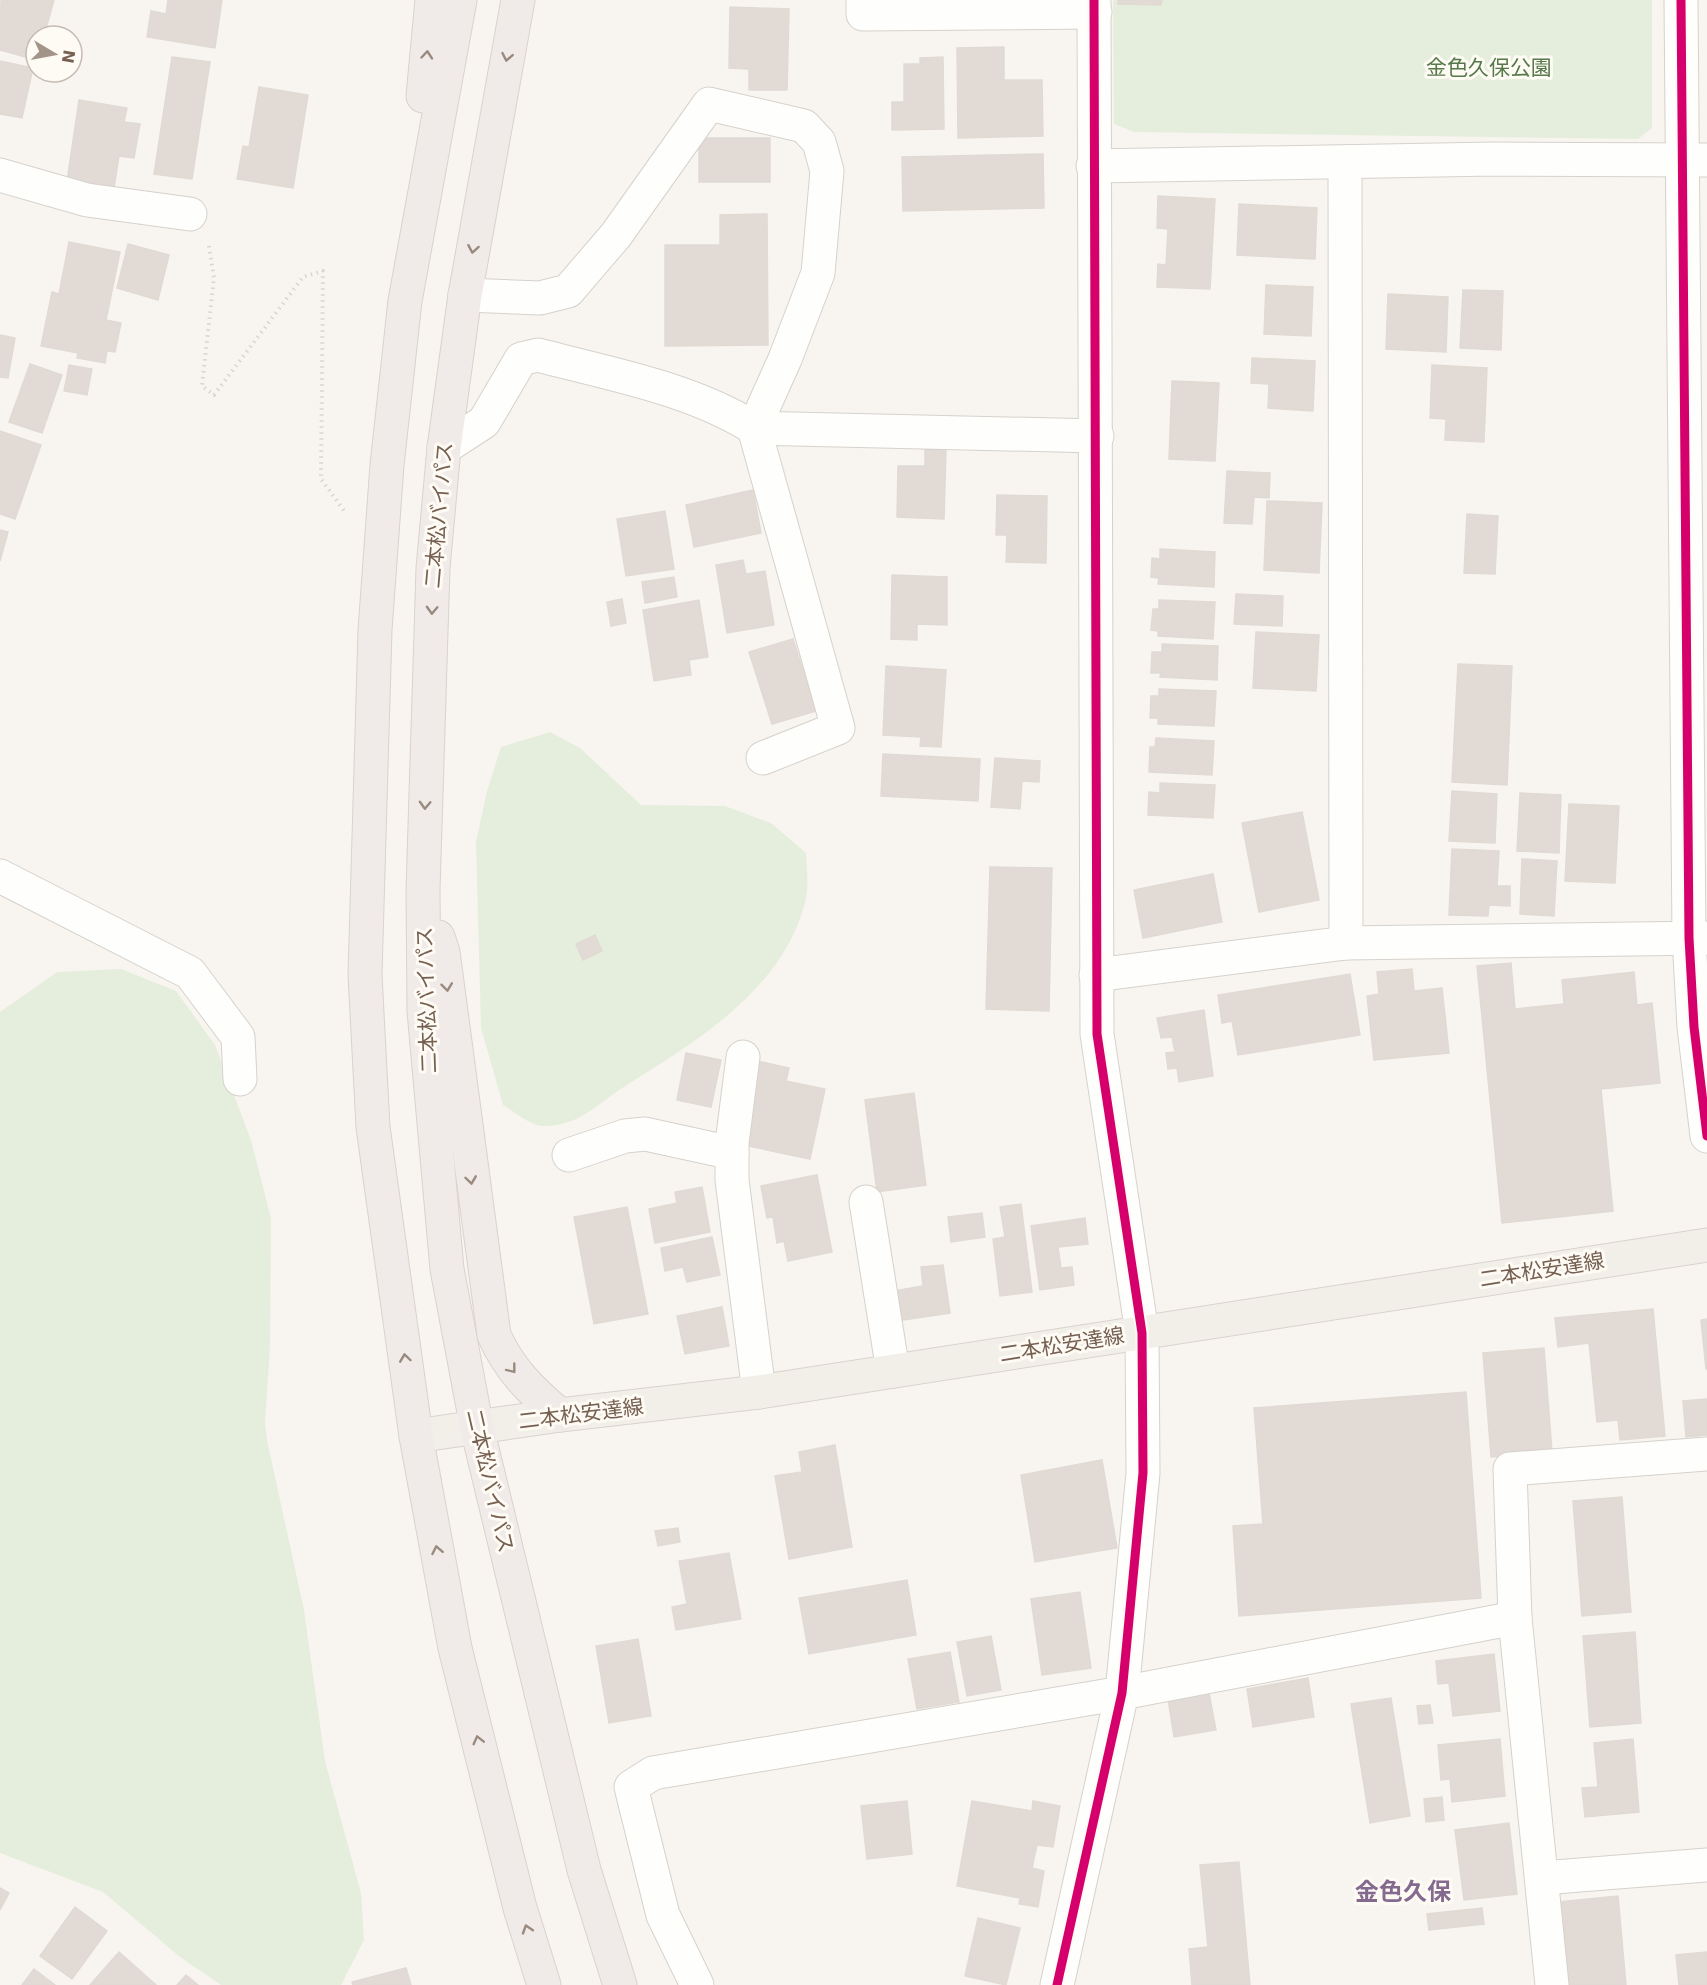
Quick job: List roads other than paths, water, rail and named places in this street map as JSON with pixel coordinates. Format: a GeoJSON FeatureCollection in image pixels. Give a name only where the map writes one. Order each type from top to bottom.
{"type":"FeatureCollection","features":[{"type":"Feature","properties":{"kind":"highway"},"geometry":{"type":"LineString","coordinates":[[432,0],[405,301],[387,465],[375,630],[364,975],[373,1127],[416,1436],[455,1648],[520,1908],[544,1985]]}},
{"type":"Feature","properties":{"kind":"highway"},"geometry":{"type":"LineString","coordinates":[[405,301],[460,0]]}},
{"type":"Feature","properties":{"kind":"highway","name":"二本松バイパス"},"geometry":{"type":"LineString","coordinates":[[518,0],[465,295],[444,448],[433,568],[423,890],[424,1011],[447,1269],[477,1428],[584,1870],[620,1985]]}},
{"type":"Feature","properties":{"kind":"highway"},"geometry":{"type":"LineString","coordinates":[[423,890],[443,952],[494,1335],[505,1359],[527,1388],[560,1415]]}},
{"type":"Feature","properties":{"kind":"main road","name":"二本松安達線"},"geometry":{"type":"LineString","coordinates":[[416,1436],[560,1415],[759,1392],[1707,1245]]}},
{"type":"Feature","properties":{"kind":"street"},"geometry":{"type":"LineString","coordinates":[[863,0],[863,14],[1094,6],[1097,1034],[1142,1333],[1143,1473],[1122,1693],[1057,1985]]}},
{"type":"Feature","properties":{"kind":"street"},"geometry":{"type":"LineString","coordinates":[[1681,0],[1694,160],[1698,938],[1695,1027],[1707,1136]]}},
{"type":"Feature","properties":{"kind":"street"},"geometry":{"type":"LineString","coordinates":[[465,295],[540,298],[568,291],[616,236],[709,104],[804,126],[819,142],[827,171],[818,273],[785,359],[754,428],[838,728],[763,758]]}},
{"type":"Feature","properties":{"kind":"street"},"geometry":{"type":"LineString","coordinates":[[1093,166],[1494,159],[1694,160]]}},
{"type":"Feature","properties":{"kind":"street"},"geometry":{"type":"LineString","coordinates":[[1345,163],[1346,943]]}},
{"type":"Feature","properties":{"kind":"street"},"geometry":{"type":"LineString","coordinates":[[0,175],[87,200],[190,214]]}},
{"type":"Feature","properties":{"kind":"street"},"geometry":{"type":"LineString","coordinates":[[444,448],[484,422],[520,359],[538,355],[641,382],[710,404],[754,428],[1097,436]]}},
{"type":"Feature","properties":{"kind":"street"},"geometry":{"type":"LineString","coordinates":[[0,876],[190,973],[238,1037],[240,1078]]}},
{"type":"Feature","properties":{"kind":"street"},"geometry":{"type":"LineString","coordinates":[[1096,975],[1346,943],[1698,938]]}},
{"type":"Feature","properties":{"kind":"street"},"geometry":{"type":"LineString","coordinates":[[743,1057],[736,1094],[732,1180],[759,1392]]}},
{"type":"Feature","properties":{"kind":"street"},"geometry":{"type":"LineString","coordinates":[[569,1155],[625,1136],[645,1134],[732,1153]]}},
{"type":"Feature","properties":{"kind":"street"},"geometry":{"type":"LineString","coordinates":[[866,1202],[893,1371]]}},
{"type":"Feature","properties":{"kind":"street"},"geometry":{"type":"LineString","coordinates":[[1552,1985],[1515,1618],[1510,1469],[1707,1454]]}},
{"type":"Feature","properties":{"kind":"street"},"geometry":{"type":"LineString","coordinates":[[697,1985],[663,1916],[631,1787],[653,1773],[1122,1693],[1515,1618]]}},
{"type":"Feature","properties":{"kind":"street"},"geometry":{"type":"LineString","coordinates":[[1542,1878],[1707,1865]]}},
{"type":"Feature","properties":{"kind":"district","name":"金色久保"},"geometry":{"type":"Point","coordinates":[1403,1892]}},
{"type":"Feature","properties":{"kind":"park label","name":"金色久保公園"},"geometry":{"type":"Point","coordinates":[1489,68]}}]}
